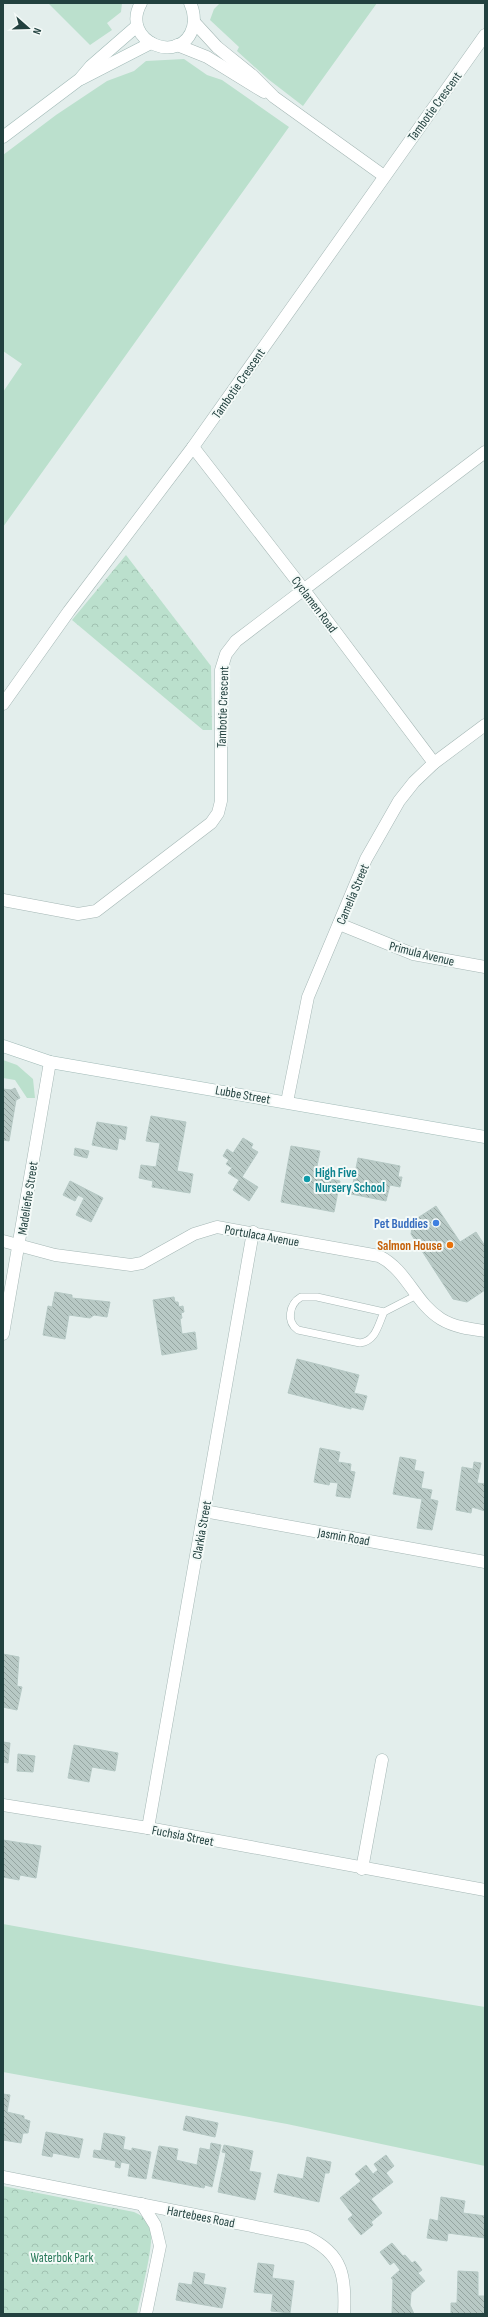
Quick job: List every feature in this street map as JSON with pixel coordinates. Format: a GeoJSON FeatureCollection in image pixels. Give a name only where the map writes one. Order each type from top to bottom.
{"type":"FeatureCollection","features":[{"type":"Feature","properties":{"kind":"street"},"geometry":{"type":"LineString","coordinates":[[139,4],[137,26],[142,36],[151,43],[164,47],[177,45],[188,37],[194,22],[192,4]]}},
{"type":"Feature","properties":{"kind":"street"},"geometry":{"type":"LineString","coordinates":[[194,22],[217,47],[253,76],[274,97]]}},
{"type":"Feature","properties":{"kind":"street"},"geometry":{"type":"LineString","coordinates":[[3,137],[80,79],[90,66],[137,26]]}},
{"type":"Feature","properties":{"kind":"street","name":"Tambotie Crescent"},"geometry":{"type":"LineString","coordinates":[[3,704],[69,611],[193,446],[485,35]]}},
{"type":"Feature","properties":{"kind":"street"},"geometry":{"type":"LineString","coordinates":[[80,79],[94,74],[151,43]]}},
{"type":"Feature","properties":{"kind":"street"},"geometry":{"type":"LineString","coordinates":[[177,45],[207,57],[248,84],[274,97],[384,176]]}},
{"type":"Feature","properties":{"kind":"street","name":"Cyclamen Road"},"geometry":{"type":"LineString","coordinates":[[193,446],[304,590],[434,763]]}},
{"type":"Feature","properties":{"kind":"street","name":"Tambotie Crescent"},"geometry":{"type":"LineString","coordinates":[[3,900],[78,914],[96,911],[104,907],[211,823],[218,812],[221,801],[220,680],[223,661],[236,641],[485,452]]}},
{"type":"Feature","properties":{"kind":"street","name":"Camelia Street"},"geometry":{"type":"LineString","coordinates":[[287,1102],[308,997],[366,859],[400,801],[414,782],[434,763],[485,725]]}},
{"type":"Feature","properties":{"kind":"street","name":"Primula Avenue"},"geometry":{"type":"LineString","coordinates":[[339,924],[413,954],[485,967]]}},
{"type":"Feature","properties":{"kind":"street","name":"Lubbe Street"},"geometry":{"type":"LineString","coordinates":[[3,1046],[50,1062],[485,1137]]}},
{"type":"Feature","properties":{"kind":"street","name":"Madeliefie Street"},"geometry":{"type":"LineString","coordinates":[[3,1334],[50,1062]]}},
{"type":"Feature","properties":{"kind":"street","name":"Portulaca Avenue"},"geometry":{"type":"LineString","coordinates":[[3,1241],[55,1254],[131,1265],[142,1263],[206,1229],[228,1228],[253,1232],[379,1256],[390,1261],[399,1270],[417,1295],[441,1320],[462,1327],[485,1331]]}},
{"type":"Feature","properties":{"kind":"street","name":"Clarkia Street"},"geometry":{"type":"LineString","coordinates":[[148,1828],[253,1232]]}},
{"type":"Feature","properties":{"kind":"street","name":"Jasmin Road"},"geometry":{"type":"LineString","coordinates":[[204,1511],[485,1562]]}},
{"type":"Feature","properties":{"kind":"street"},"geometry":{"type":"LineString","coordinates":[[362,1869],[382,1760]]}},
{"type":"Feature","properties":{"kind":"street","name":"Fuchsia Street"},"geometry":{"type":"LineString","coordinates":[[3,1805],[148,1828],[362,1869],[485,1890]]}},
{"type":"Feature","properties":{"kind":"street","name":"Hartebees Road"},"geometry":{"type":"LineString","coordinates":[[3,2177],[287,2232],[319,2243],[328,2250],[342,2271],[345,2283],[344,2314]]}},
{"type":"Feature","properties":{"kind":"street"},"geometry":{"type":"LineString","coordinates":[[142,2204],[155,2225],[160,2246],[146,2314]]}},
{"type":"Feature","properties":{"kind":"lane"},"geometry":{"type":"LineString","coordinates":[[384,1312],[373,1337],[360,1344],[298,1330],[293,1327],[290,1318],[291,1310],[297,1299],[306,1296],[384,1312],[417,1295]]}},
{"type":"Feature","properties":{"kind":"green space"},"geometry":{"type":"Polygon","coordinates":[[[48,3],[122,3],[121,12],[107,23],[112,30],[90,45],[48,3]]]}},
{"type":"Feature","properties":{"kind":"green space"},"geometry":{"type":"Polygon","coordinates":[[[220,3],[377,3],[303,106],[268,79],[237,51],[239,47],[210,20],[214,9],[220,3]]]}},
{"type":"Feature","properties":{"kind":"green space"},"geometry":{"type":"Polygon","coordinates":[[[184,59],[207,75],[222,80],[289,127],[3,527],[3,392],[22,364],[3,351],[3,155],[56,115],[107,81],[134,71],[146,61],[184,59]]]}},
{"type":"Feature","properties":{"kind":"green space"},"geometry":{"type":"Polygon","coordinates":[[[126,555],[211,666],[212,730],[203,730],[72,620],[126,555]]]}},
{"type":"Feature","properties":{"kind":"green space"},"geometry":{"type":"Polygon","coordinates":[[[3,1060],[17,1065],[33,1079],[35,1098],[27,1098],[15,1080],[3,1078],[3,1060]]]}},
{"type":"Feature","properties":{"kind":"green space"},"geometry":{"type":"Polygon","coordinates":[[[3,1924],[225,1964],[485,2007],[485,2166],[287,2124],[3,2072],[3,1924]]]}},
{"type":"Feature","properties":{"kind":"green space","name":"Waterbok Park"},"geometry":{"type":"Polygon","coordinates":[[[3,2186],[134,2212],[145,2219],[150,2226],[151,2244],[137,2314],[3,2314],[3,2186]]]}},
{"type":"Feature","properties":{"kind":"building"},"geometry":{"type":"Polygon","coordinates":[[[15,1088],[20,1098],[16,1100],[9,1141],[3,1140],[3,1089],[11,1090],[15,1088]]]}},
{"type":"Feature","properties":{"kind":"building"},"geometry":{"type":"Polygon","coordinates":[[[151,1116],[186,1122],[177,1171],[193,1174],[190,1193],[152,1187],[153,1181],[139,1178],[141,1165],[156,1167],[160,1143],[146,1141],[151,1116]]]}},
{"type":"Feature","properties":{"kind":"building"},"geometry":{"type":"Polygon","coordinates":[[[97,1122],[127,1127],[125,1140],[119,1138],[117,1150],[92,1145],[97,1122]]]}},
{"type":"Feature","properties":{"kind":"building"},"geometry":{"type":"Polygon","coordinates":[[[243,1138],[253,1144],[251,1148],[258,1152],[242,1177],[258,1187],[249,1201],[233,1190],[239,1180],[228,1173],[232,1168],[226,1164],[229,1160],[223,1156],[227,1149],[233,1153],[243,1138]]]}},
{"type":"Feature","properties":{"kind":"building","name":"High Five Nursery School"},"geometry":{"type":"Polygon","coordinates":[[[291,1146],[320,1151],[315,1176],[340,1181],[334,1212],[281,1202],[291,1146]]]}},
{"type":"Feature","properties":{"kind":"building"},"geometry":{"type":"Polygon","coordinates":[[[75,1148],[89,1151],[87,1158],[74,1155],[75,1148]]]}},
{"type":"Feature","properties":{"kind":"building"},"geometry":{"type":"Polygon","coordinates":[[[358,1158],[400,1166],[398,1177],[402,1177],[400,1187],[390,1185],[386,1201],[351,1194],[358,1158]]]}},
{"type":"Feature","properties":{"kind":"building"},"geometry":{"type":"Polygon","coordinates":[[[70,1181],[103,1198],[91,1222],[76,1215],[84,1198],[78,1195],[75,1201],[63,1195],[70,1181]]]}},
{"type":"Feature","properties":{"kind":"building"},"geometry":{"type":"Polygon","coordinates":[[[436,1206],[460,1242],[476,1232],[485,1246],[485,1290],[467,1302],[453,1299],[411,1234],[413,1221],[436,1206]]]}},
{"type":"Feature","properties":{"kind":"building"},"geometry":{"type":"Polygon","coordinates":[[[55,1292],[72,1295],[72,1298],[110,1302],[107,1317],[94,1315],[90,1318],[69,1315],[65,1339],[43,1335],[48,1306],[52,1307],[55,1292]]]}},
{"type":"Feature","properties":{"kind":"building"},"geometry":{"type":"Polygon","coordinates":[[[174,1297],[175,1302],[178,1302],[179,1307],[183,1306],[184,1312],[181,1313],[182,1318],[180,1319],[182,1334],[195,1332],[197,1349],[162,1355],[153,1300],[174,1297]]]}},
{"type":"Feature","properties":{"kind":"building"},"geometry":{"type":"Polygon","coordinates":[[[297,1359],[359,1375],[354,1393],[367,1396],[363,1410],[351,1407],[351,1409],[288,1393],[297,1359]]]}},
{"type":"Feature","properties":{"kind":"building"},"geometry":{"type":"Polygon","coordinates":[[[320,1448],[340,1452],[338,1462],[351,1464],[350,1471],[355,1472],[350,1498],[336,1496],[338,1483],[330,1482],[329,1485],[314,1482],[320,1448]]]}},
{"type":"Feature","properties":{"kind":"building"},"geometry":{"type":"Polygon","coordinates":[[[400,1457],[416,1460],[414,1470],[424,1472],[421,1488],[432,1490],[430,1499],[438,1501],[432,1530],[417,1528],[422,1499],[393,1494],[400,1457]]]}},
{"type":"Feature","properties":{"kind":"building"},"geometry":{"type":"Polygon","coordinates":[[[474,1462],[481,1463],[477,1483],[485,1484],[485,1511],[472,1507],[471,1513],[456,1510],[462,1467],[473,1469],[474,1462]]]}},
{"type":"Feature","properties":{"kind":"building"},"geometry":{"type":"Polygon","coordinates":[[[3,1654],[19,1657],[17,1686],[22,1687],[17,1710],[3,1707],[3,1654]]]}},
{"type":"Feature","properties":{"kind":"building"},"geometry":{"type":"Polygon","coordinates":[[[3,1742],[10,1743],[8,1763],[3,1762],[3,1742]]]}},
{"type":"Feature","properties":{"kind":"building"},"geometry":{"type":"Polygon","coordinates":[[[74,1745],[118,1753],[115,1771],[92,1767],[89,1782],[68,1778],[74,1745]]]}},
{"type":"Feature","properties":{"kind":"building"},"geometry":{"type":"Polygon","coordinates":[[[18,1754],[35,1756],[33,1772],[17,1771],[18,1754]]]}},
{"type":"Feature","properties":{"kind":"building"},"geometry":{"type":"Polygon","coordinates":[[[3,1840],[41,1846],[36,1878],[20,1875],[19,1880],[3,1877],[3,1840]]]}},
{"type":"Feature","properties":{"kind":"building"},"geometry":{"type":"Polygon","coordinates":[[[3,2094],[10,2095],[7,2112],[24,2116],[24,2119],[30,2121],[28,2133],[23,2133],[21,2143],[3,2140],[3,2094]]]}},
{"type":"Feature","properties":{"kind":"building"},"geometry":{"type":"Polygon","coordinates":[[[186,2116],[218,2123],[215,2137],[183,2130],[186,2116]]]}},
{"type":"Feature","properties":{"kind":"building"},"geometry":{"type":"Polygon","coordinates":[[[46,2132],[83,2139],[79,2158],[53,2153],[52,2157],[42,2155],[46,2132]]]}},
{"type":"Feature","properties":{"kind":"building"},"geometry":{"type":"Polygon","coordinates":[[[104,2133],[125,2137],[123,2149],[132,2151],[132,2148],[151,2152],[146,2179],[128,2176],[130,2164],[121,2162],[120,2168],[115,2167],[116,2161],[93,2157],[94,2150],[101,2151],[104,2133]]]}},
{"type":"Feature","properties":{"kind":"building"},"geometry":{"type":"Polygon","coordinates":[[[211,2143],[221,2145],[212,2187],[205,2185],[204,2188],[152,2178],[159,2146],[178,2149],[176,2160],[197,2165],[200,2148],[210,2150],[211,2143]]]}},
{"type":"Feature","properties":{"kind":"building"},"geometry":{"type":"Polygon","coordinates":[[[224,2145],[253,2151],[249,2171],[261,2173],[255,2200],[218,2192],[226,2153],[222,2152],[224,2145]]]}},
{"type":"Feature","properties":{"kind":"building"},"geometry":{"type":"Polygon","coordinates":[[[386,2155],[394,2166],[386,2173],[393,2182],[371,2199],[382,2213],[371,2222],[373,2225],[361,2235],[348,2219],[353,2215],[340,2198],[361,2181],[355,2174],[366,2165],[373,2174],[378,2170],[374,2164],[386,2155]]]}},
{"type":"Feature","properties":{"kind":"building"},"geometry":{"type":"Polygon","coordinates":[[[307,2157],[331,2162],[329,2173],[325,2173],[319,2202],[274,2192],[278,2174],[303,2179],[307,2157]]]}},
{"type":"Feature","properties":{"kind":"building"},"geometry":{"type":"Polygon","coordinates":[[[441,2197],[465,2201],[463,2213],[485,2216],[485,2238],[448,2233],[447,2241],[427,2238],[430,2219],[438,2221],[441,2197]]]}},
{"type":"Feature","properties":{"kind":"building"},"geometry":{"type":"Polygon","coordinates":[[[392,2243],[403,2256],[405,2255],[412,2263],[415,2261],[422,2270],[418,2273],[425,2281],[411,2293],[410,2305],[414,2314],[392,2314],[393,2280],[391,2278],[400,2270],[394,2262],[390,2265],[380,2252],[392,2243]]]}},
{"type":"Feature","properties":{"kind":"building"},"geometry":{"type":"Polygon","coordinates":[[[258,2263],[274,2265],[272,2278],[294,2281],[290,2313],[271,2311],[273,2294],[254,2292],[258,2263]]]}},
{"type":"Feature","properties":{"kind":"building"},"geometry":{"type":"Polygon","coordinates":[[[458,2271],[478,2272],[478,2296],[485,2296],[485,2314],[451,2314],[451,2303],[457,2303],[458,2271]]]}},
{"type":"Feature","properties":{"kind":"building"},"geometry":{"type":"Polygon","coordinates":[[[194,2272],[205,2274],[203,2284],[226,2288],[222,2308],[176,2300],[179,2283],[192,2285],[194,2272]]]}},
{"type":"Feature","properties":{"kind":"place","name":"High Five Nursery School"},"geometry":{"type":"Point","coordinates":[307,1179]}},
{"type":"Feature","properties":{"kind":"place","name":"Pet Buddies"},"geometry":{"type":"Point","coordinates":[436,1223]}},
{"type":"Feature","properties":{"kind":"place","name":"Salmon House"},"geometry":{"type":"Point","coordinates":[450,1245]}}]}
